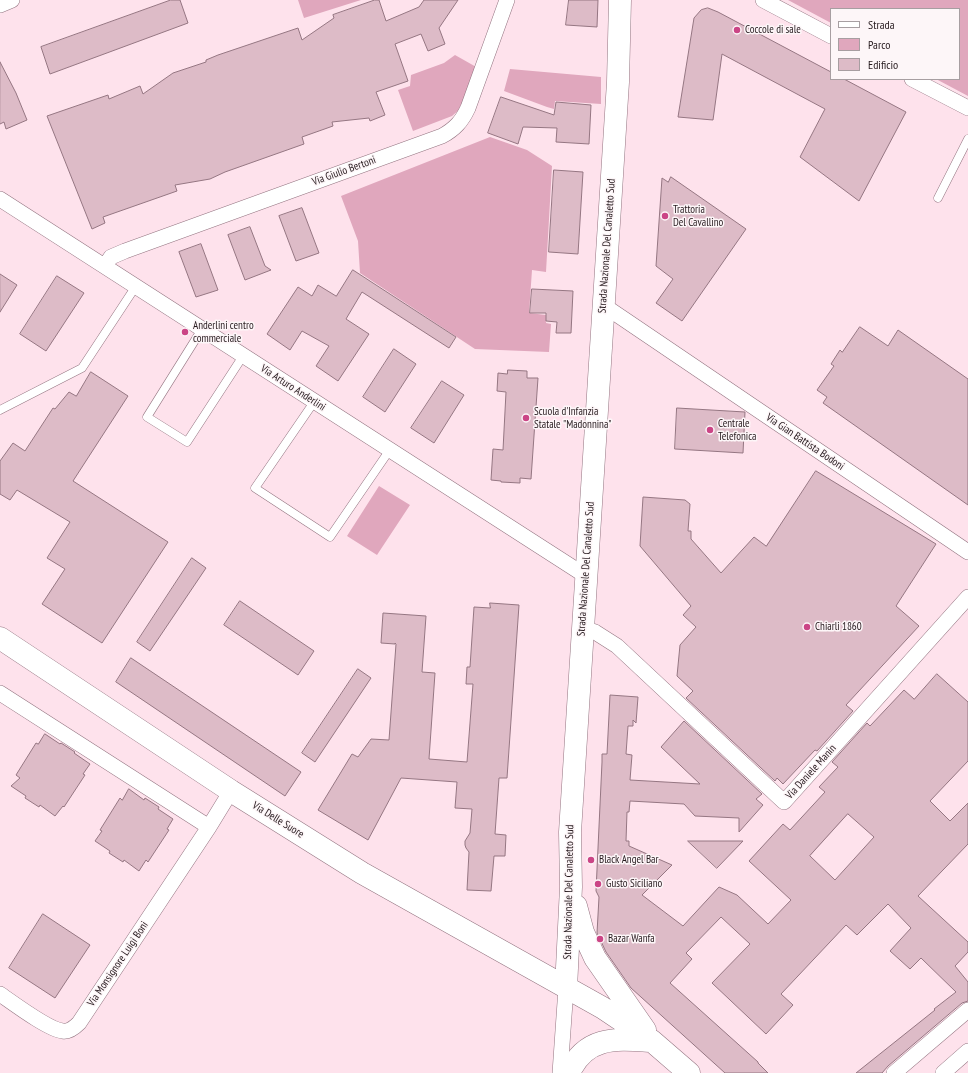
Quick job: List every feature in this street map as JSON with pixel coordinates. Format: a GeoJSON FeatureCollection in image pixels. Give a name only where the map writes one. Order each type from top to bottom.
{"type":"FeatureCollection","features":[{"type":"Feature","properties":{"kind":"main road","name":"Strada Nazionale Del Canaletto Sud"},"geometry":{"type":"LineString","coordinates":[[566,988],[571,887],[570,832],[618,82],[620,0]]}},
{"type":"Feature","properties":{"kind":"main road","name":"Via Delle Suore"},"geometry":{"type":"LineString","coordinates":[[0,638],[231,791],[362,873],[566,988]]}},
{"type":"Feature","properties":{"kind":"main road"},"geometry":{"type":"LineString","coordinates":[[571,887],[583,932],[595,958],[652,1041]]}},
{"type":"Feature","properties":{"kind":"main road"},"geometry":{"type":"LineString","coordinates":[[566,988],[603,1008],[652,1041],[689,1073]]}},
{"type":"Feature","properties":{"kind":"main road"},"geometry":{"type":"LineString","coordinates":[[569,1073],[579,1056],[588,1048],[598,1043],[612,1040],[652,1041]]}},
{"type":"Feature","properties":{"kind":"street"},"geometry":{"type":"LineString","coordinates":[[0,5],[12,0]]}},
{"type":"Feature","properties":{"kind":"street","name":"Via Giulio Bertoni"},"geometry":{"type":"LineString","coordinates":[[105,266],[111,257],[125,251],[442,136],[451,131],[463,119],[468,108],[507,0]]}},
{"type":"Feature","properties":{"kind":"street"},"geometry":{"type":"LineString","coordinates":[[763,0],[830,35]]}},
{"type":"Feature","properties":{"kind":"street"},"geometry":{"type":"LineString","coordinates":[[914,80],[968,108]]}},
{"type":"Feature","properties":{"kind":"street","name":"Via Arturo Anderlini"},"geometry":{"type":"LineString","coordinates":[[0,199],[389,451],[586,576]]}},
{"type":"Feature","properties":{"kind":"street","name":"Via Gian Battista Bodoni"},"geometry":{"type":"LineString","coordinates":[[603,305],[968,552]]}},
{"type":"Feature","properties":{"kind":"street","name":"Via Daniele Manin"},"geometry":{"type":"LineString","coordinates":[[582,628],[595,632],[617,646],[784,802],[968,597]]}},
{"type":"Feature","properties":{"kind":"street"},"geometry":{"type":"LineString","coordinates":[[0,693],[209,827]]}},
{"type":"Feature","properties":{"kind":"street","name":"Via Monsignore Luigi Boni"},"geometry":{"type":"LineString","coordinates":[[0,994],[54,1029],[64,1032],[74,1028],[79,1023],[209,827],[231,791]]}},
{"type":"Feature","properties":{"kind":"street"},"geometry":{"type":"LineString","coordinates":[[560,1073],[566,988]]}},
{"type":"Feature","properties":{"kind":"street"},"geometry":{"type":"LineString","coordinates":[[894,1073],[968,1010]]}},
{"type":"Feature","properties":{"kind":"street"},"geometry":{"type":"LineString","coordinates":[[943,1073],[968,1051]]}},
{"type":"Feature","properties":{"kind":"lane"},"geometry":{"type":"LineString","coordinates":[[938,198],[968,139]]}},
{"type":"Feature","properties":{"kind":"lane"},"geometry":{"type":"LineString","coordinates":[[0,410],[82,368],[136,286]]}},
{"type":"Feature","properties":{"kind":"lane"},"geometry":{"type":"LineString","coordinates":[[202,329],[147,417],[187,442],[243,356]]}},
{"type":"Feature","properties":{"kind":"lane"},"geometry":{"type":"LineString","coordinates":[[314,402],[255,488],[261,492],[330,537],[389,451]]}},
{"type":"Feature","properties":{"kind":"green space"},"geometry":{"type":"Polygon","coordinates":[[[298,0],[361,0],[304,18],[298,0]]]}},
{"type":"Feature","properties":{"kind":"green space"},"geometry":{"type":"Polygon","coordinates":[[[788,0],[968,0],[968,96],[938,80],[960,80],[960,8],[830,8],[830,22],[788,0]]]}},
{"type":"Feature","properties":{"kind":"green space"},"geometry":{"type":"Polygon","coordinates":[[[455,55],[478,68],[467,103],[452,116],[413,131],[398,90],[410,86],[411,75],[444,63],[455,55]]]}},
{"type":"Feature","properties":{"kind":"green space"},"geometry":{"type":"Polygon","coordinates":[[[510,69],[601,77],[601,104],[555,101],[554,109],[504,91],[510,69]]]}},
{"type":"Feature","properties":{"kind":"green space"},"geometry":{"type":"Polygon","coordinates":[[[490,137],[527,150],[552,166],[546,272],[532,270],[529,313],[546,315],[546,323],[551,324],[549,352],[475,349],[360,273],[358,241],[341,196],[490,137]]]}},
{"type":"Feature","properties":{"kind":"green space"},"geometry":{"type":"Polygon","coordinates":[[[379,486],[410,505],[377,555],[347,536],[379,486]]]}},
{"type":"Feature","properties":{"kind":"building"},"geometry":{"type":"Polygon","coordinates":[[[171,0],[180,0],[188,23],[50,74],[41,47],[171,0]]]}},
{"type":"Feature","properties":{"kind":"building"},"geometry":{"type":"Polygon","coordinates":[[[375,0],[379,0],[386,21],[419,7],[424,0],[458,0],[439,28],[445,44],[428,51],[421,34],[395,44],[408,81],[376,92],[385,115],[370,121],[369,118],[332,122],[333,126],[302,137],[304,144],[225,172],[210,179],[175,185],[177,191],[103,217],[105,223],[92,229],[47,116],[108,95],[109,99],[140,86],[143,94],[173,73],[206,62],[206,60],[218,55],[298,28],[302,40],[334,18],[333,15],[375,0]]]}},
{"type":"Feature","properties":{"kind":"building"},"geometry":{"type":"Polygon","coordinates":[[[569,0],[598,0],[597,27],[566,25],[569,0]]]}},
{"type":"Feature","properties":{"kind":"building"},"geometry":{"type":"Polygon","coordinates":[[[708,8],[718,12],[830,71],[830,80],[846,80],[906,112],[859,201],[800,157],[825,109],[722,54],[713,120],[678,117],[694,18],[701,10],[708,8]]]}},
{"type":"Feature","properties":{"kind":"building"},"geometry":{"type":"Polygon","coordinates":[[[0,62],[16,93],[27,120],[6,129],[4,122],[0,124],[0,62]]]}},
{"type":"Feature","properties":{"kind":"building"},"geometry":{"type":"Polygon","coordinates":[[[501,97],[554,115],[556,102],[591,105],[589,144],[556,142],[557,128],[523,127],[518,144],[488,133],[501,97]]]}},
{"type":"Feature","properties":{"kind":"building"},"geometry":{"type":"Polygon","coordinates":[[[554,170],[583,172],[578,254],[549,252],[554,170]]]}},
{"type":"Feature","properties":{"kind":"building"},"geometry":{"type":"Polygon","coordinates":[[[671,177],[746,229],[682,321],[656,303],[673,279],[656,266],[662,178],[668,182],[671,177]]]}},
{"type":"Feature","properties":{"kind":"building"},"geometry":{"type":"Polygon","coordinates":[[[302,208],[319,253],[296,261],[279,216],[302,208]]]}},
{"type":"Feature","properties":{"kind":"building"},"geometry":{"type":"Polygon","coordinates":[[[250,227],[265,266],[271,270],[245,280],[228,235],[250,227]]]}},
{"type":"Feature","properties":{"kind":"building"},"geometry":{"type":"Polygon","coordinates":[[[201,244],[218,290],[196,297],[179,252],[201,244]]]}},
{"type":"Feature","properties":{"kind":"building"},"geometry":{"type":"Polygon","coordinates":[[[353,270],[456,337],[449,348],[362,292],[346,319],[369,334],[338,381],[316,366],[329,346],[302,331],[290,350],[267,334],[298,287],[312,296],[318,285],[336,296],[353,270]]]}},
{"type":"Feature","properties":{"kind":"building"},"geometry":{"type":"Polygon","coordinates":[[[0,274],[17,285],[0,312],[0,274]]]}},
{"type":"Feature","properties":{"kind":"building"},"geometry":{"type":"Polygon","coordinates":[[[57,276],[84,293],[46,351],[20,334],[57,276]]]}},
{"type":"Feature","properties":{"kind":"building"},"geometry":{"type":"Polygon","coordinates":[[[532,289],[573,291],[571,333],[556,333],[557,322],[546,321],[546,313],[530,313],[532,289]]]}},
{"type":"Feature","properties":{"kind":"building"},"geometry":{"type":"Polygon","coordinates":[[[860,327],[888,346],[898,330],[968,379],[968,505],[823,403],[827,397],[817,390],[834,366],[831,364],[840,350],[842,352],[860,327]]]}},
{"type":"Feature","properties":{"kind":"building"},"geometry":{"type":"Polygon","coordinates":[[[394,349],[416,364],[385,412],[363,397],[394,349]]]}},
{"type":"Feature","properties":{"kind":"building"},"geometry":{"type":"Polygon","coordinates":[[[508,370],[527,371],[527,378],[538,378],[531,479],[520,478],[520,483],[491,480],[493,449],[503,450],[506,392],[497,391],[498,373],[507,374],[508,370]]]}},
{"type":"Feature","properties":{"kind":"building"},"geometry":{"type":"Polygon","coordinates":[[[91,372],[128,396],[73,481],[168,542],[102,643],[42,604],[65,569],[47,558],[70,522],[17,490],[10,500],[0,494],[0,461],[13,443],[25,451],[53,408],[55,409],[69,392],[76,396],[91,372]]]}},
{"type":"Feature","properties":{"kind":"building"},"geometry":{"type":"Polygon","coordinates":[[[442,381],[464,395],[434,443],[411,428],[442,381]]]}},
{"type":"Feature","properties":{"kind":"building","name":"Centrale Telefonica"},"geometry":{"type":"Polygon","coordinates":[[[677,408],[745,412],[743,453],[675,449],[677,408]]]}},
{"type":"Feature","properties":{"kind":"building","name":"Chiarli 1860"},"geometry":{"type":"Polygon","coordinates":[[[816,471],[936,544],[896,606],[919,626],[846,705],[853,711],[817,751],[815,750],[783,784],[777,778],[775,781],[686,698],[693,691],[677,676],[680,645],[696,627],[683,615],[691,606],[640,546],[643,497],[685,500],[690,504],[688,531],[691,531],[691,539],[721,573],[754,537],[766,546],[816,471]]]}},
{"type":"Feature","properties":{"kind":"building"},"geometry":{"type":"Polygon","coordinates":[[[192,558],[206,568],[150,651],[137,642],[192,558]]]}},
{"type":"Feature","properties":{"kind":"building"},"geometry":{"type":"Polygon","coordinates":[[[240,601],[314,651],[298,675],[224,625],[240,601]]]}},
{"type":"Feature","properties":{"kind":"building"},"geometry":{"type":"Polygon","coordinates":[[[490,603],[519,605],[507,778],[499,778],[495,834],[506,835],[505,856],[494,856],[491,891],[467,890],[469,852],[466,848],[465,841],[470,833],[472,809],[455,808],[457,782],[401,778],[368,840],[318,810],[352,754],[358,757],[371,739],[389,740],[396,644],[381,643],[383,613],[426,616],[422,672],[435,673],[429,759],[467,762],[473,684],[466,684],[467,667],[470,667],[474,607],[490,608],[490,603]]]}},
{"type":"Feature","properties":{"kind":"building"},"geometry":{"type":"Polygon","coordinates":[[[131,658],[301,772],[285,796],[116,682],[131,658]]]}},
{"type":"Feature","properties":{"kind":"building"},"geometry":{"type":"Polygon","coordinates":[[[358,669],[371,678],[315,762],[302,753],[358,669]]]}},
{"type":"Feature","properties":{"kind":"building"},"geometry":{"type":"Polygon","coordinates":[[[937,674],[968,702],[968,761],[930,801],[950,821],[968,803],[968,844],[918,896],[968,942],[968,952],[955,966],[968,982],[968,1001],[962,1003],[888,1066],[882,1073],[856,1073],[956,992],[921,958],[910,969],[890,951],[911,928],[888,904],[857,935],[846,925],[781,994],[793,1005],[766,1034],[712,983],[750,944],[721,917],[686,953],[692,959],[670,983],[758,1062],[768,1073],[725,1073],[631,988],[606,952],[597,933],[599,897],[596,891],[602,754],[607,754],[610,695],[638,697],[636,723],[633,720],[633,726],[628,726],[626,754],[632,755],[630,780],[700,784],[661,747],[684,721],[762,794],[756,799],[763,805],[739,832],[739,818],[695,816],[684,804],[630,801],[629,812],[627,812],[626,841],[629,841],[629,846],[672,865],[642,895],[683,926],[719,887],[737,895],[768,924],[791,900],[749,861],[783,824],[790,830],[825,792],[819,787],[838,767],[832,762],[867,723],[870,726],[904,690],[914,699],[937,674]],[[848,814],[810,856],[835,880],[874,837],[848,814]]]}},
{"type":"Feature","properties":{"kind":"building"},"geometry":{"type":"Polygon","coordinates":[[[45,734],[75,752],[74,753],[90,764],[83,774],[85,775],[64,807],[63,806],[55,816],[40,805],[39,807],[25,798],[26,796],[11,786],[20,778],[16,775],[36,743],[38,744],[45,734]]]}},
{"type":"Feature","properties":{"kind":"building"},"geometry":{"type":"Polygon","coordinates":[[[129,789],[144,800],[145,798],[159,807],[158,809],[173,819],[167,829],[169,830],[148,862],[146,860],[139,871],[124,860],[123,862],[109,853],[110,851],[95,841],[102,831],[100,830],[120,798],[122,800],[129,789]]]}},
{"type":"Feature","properties":{"kind":"building"},"geometry":{"type":"Polygon","coordinates":[[[688,841],[743,841],[717,868],[688,841]]]}},
{"type":"Feature","properties":{"kind":"building"},"geometry":{"type":"Polygon","coordinates":[[[43,914],[90,945],[55,998],[9,968],[43,914]]]}},
{"type":"Feature","properties":{"kind":"place","name":"Coccole di sale"},"geometry":{"type":"Point","coordinates":[737,30]}},
{"type":"Feature","properties":{"kind":"place","name":"Trattoria Del Cavallino"},"geometry":{"type":"Point","coordinates":[665,216]}},
{"type":"Feature","properties":{"kind":"place","name":"Anderlini centro commerciale"},"geometry":{"type":"Point","coordinates":[185,332]}},
{"type":"Feature","properties":{"kind":"place","name":"Scuola d'Infanzia Statale \"Madonnina\""},"geometry":{"type":"Point","coordinates":[526,418]}},
{"type":"Feature","properties":{"kind":"place","name":"Centrale Telefonica"},"geometry":{"type":"Point","coordinates":[710,430]}},
{"type":"Feature","properties":{"kind":"place","name":"Chiarli 1860"},"geometry":{"type":"Point","coordinates":[807,627]}},
{"type":"Feature","properties":{"kind":"place","name":"Black Angel Bar"},"geometry":{"type":"Point","coordinates":[591,860]}},
{"type":"Feature","properties":{"kind":"place","name":"Gusto Siciliano"},"geometry":{"type":"Point","coordinates":[598,884]}},
{"type":"Feature","properties":{"kind":"place","name":"Bazar Wanfa"},"geometry":{"type":"Point","coordinates":[600,939]}}]}
